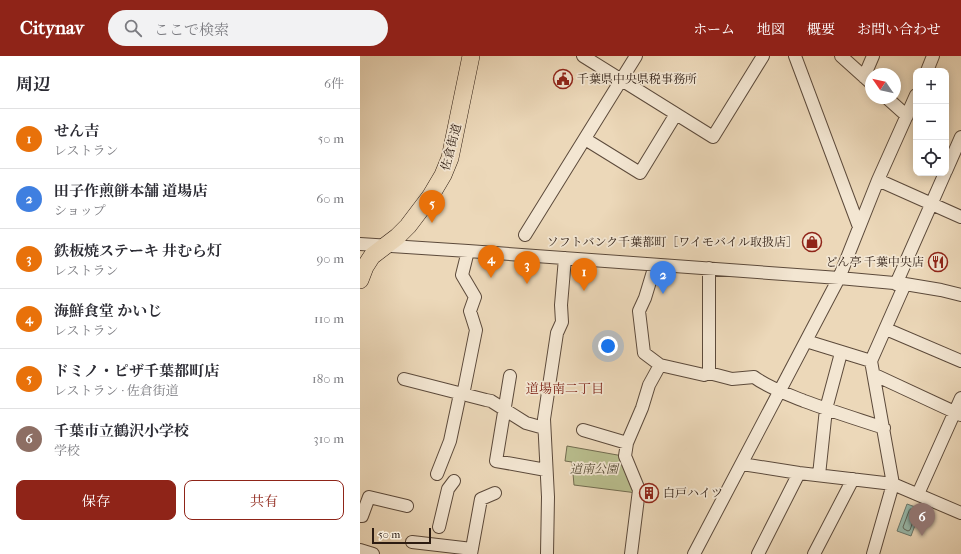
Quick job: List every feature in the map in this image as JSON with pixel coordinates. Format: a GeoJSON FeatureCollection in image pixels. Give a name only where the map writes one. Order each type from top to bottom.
{"type":"FeatureCollection","features":[{"type":"Feature","properties":{"kind":"highway","name":"佐倉街道"},"geometry":{"type":"LineString","coordinates":[[360,280],[372,256],[397,237],[411,222],[430,197],[448,166],[471,56]]}},
{"type":"Feature","properties":{"kind":"street"},"geometry":{"type":"LineString","coordinates":[[583,56],[713,137],[763,56]]}},
{"type":"Feature","properties":{"kind":"street"},"geometry":{"type":"LineString","coordinates":[[526,235],[636,56]]}},
{"type":"Feature","properties":{"kind":"street"},"geometry":{"type":"LineString","coordinates":[[795,56],[859,227]]}},
{"type":"Feature","properties":{"kind":"street"},"geometry":{"type":"LineString","coordinates":[[841,56],[865,78]]}},
{"type":"Feature","properties":{"kind":"street"},"geometry":{"type":"LineString","coordinates":[[870,68],[873,56]]}},
{"type":"Feature","properties":{"kind":"street"},"geometry":{"type":"LineString","coordinates":[[927,68],[933,56]]}},
{"type":"Feature","properties":{"kind":"street"},"geometry":{"type":"LineString","coordinates":[[694,554],[839,278],[878,180],[913,102]]}},
{"type":"Feature","properties":{"kind":"street"},"geometry":{"type":"LineString","coordinates":[[894,104],[907,116]]}},
{"type":"Feature","properties":{"kind":"street"},"geometry":{"type":"LineString","coordinates":[[585,139],[640,173],[676,114]]}},
{"type":"Feature","properties":{"kind":"street"},"geometry":{"type":"LineString","coordinates":[[949,165],[961,137]]}},
{"type":"Feature","properties":{"kind":"street"},"geometry":{"type":"LineString","coordinates":[[873,554],[893,484],[875,375],[871,361],[886,328],[901,284],[944,176]]}},
{"type":"Feature","properties":{"kind":"street"},"geometry":{"type":"LineString","coordinates":[[878,180],[961,217]]}},
{"type":"Feature","properties":{"kind":"street"},"geometry":{"type":"LineString","coordinates":[[360,244],[839,278],[901,284],[941,290],[961,295]]}},
{"type":"Feature","properties":{"kind":"street"},"geometry":{"type":"LineString","coordinates":[[438,474],[450,441],[476,330],[470,311],[475,297],[462,275],[468,251]]}},
{"type":"Feature","properties":{"kind":"street"},"geometry":{"type":"LineString","coordinates":[[547,554],[544,419],[557,333],[562,322],[561,306],[565,258]]}},
{"type":"Feature","properties":{"kind":"street"},"geometry":{"type":"LineString","coordinates":[[655,265],[645,298],[639,311],[644,353],[660,365],[704,375],[709,373],[732,379],[754,377],[764,384],[780,391],[826,409],[884,428]]}},
{"type":"Feature","properties":{"kind":"street"},"geometry":{"type":"LineString","coordinates":[[709,268],[709,373]]}},
{"type":"Feature","properties":{"kind":"street"},"geometry":{"type":"LineString","coordinates":[[886,328],[961,361]]}},
{"type":"Feature","properties":{"kind":"street"},"geometry":{"type":"LineString","coordinates":[[806,341],[871,361]]}},
{"type":"Feature","properties":{"kind":"street"},"geometry":{"type":"LineString","coordinates":[[819,475],[826,409],[841,352]]}},
{"type":"Feature","properties":{"kind":"street"},"geometry":{"type":"LineString","coordinates":[[631,554],[638,490],[625,456],[627,443],[642,408],[649,385],[660,365]]}},
{"type":"Feature","properties":{"kind":"street"},"geometry":{"type":"LineString","coordinates":[[875,375],[958,414]]}},
{"type":"Feature","properties":{"kind":"street"},"geometry":{"type":"LineString","coordinates":[[510,376],[496,461],[546,470]]}},
{"type":"Feature","properties":{"kind":"street"},"geometry":{"type":"LineString","coordinates":[[404,379],[486,400],[505,410],[526,424],[544,428]]}},
{"type":"Feature","properties":{"kind":"street"},"geometry":{"type":"LineString","coordinates":[[918,494],[958,414],[961,398]]}},
{"type":"Feature","properties":{"kind":"street"},"geometry":{"type":"LineString","coordinates":[[583,430],[627,443]]}},
{"type":"Feature","properties":{"kind":"street"},"geometry":{"type":"LineString","coordinates":[[742,464],[799,473],[893,484],[961,512]]}},
{"type":"Feature","properties":{"kind":"street"},"geometry":{"type":"LineString","coordinates":[[758,554],[799,473]]}},
{"type":"Feature","properties":{"kind":"street"},"geometry":{"type":"LineString","coordinates":[[814,554],[853,479]]}},
{"type":"Feature","properties":{"kind":"street"},"geometry":{"type":"LineString","coordinates":[[439,527],[448,489],[454,481]]}},
{"type":"Feature","properties":{"kind":"street"},"geometry":{"type":"LineString","coordinates":[[417,547],[471,552],[480,499],[495,493]]}},
{"type":"Feature","properties":{"kind":"street"},"geometry":{"type":"LineString","coordinates":[[360,516],[362,516],[369,497],[407,506]]}},
{"type":"Feature","properties":{"kind":"street"},"geometry":{"type":"LineString","coordinates":[[360,550],[373,554]]}},
{"type":"Feature","properties":{"kind":"green space","name":"道南公園"},"geometry":{"type":"Polygon","coordinates":[[[567,446],[623,456],[637,493],[574,485],[572,462],[565,461],[567,446]]]}},
{"type":"Feature","properties":{"kind":"water"},"geometry":{"type":"Polygon","coordinates":[[[907,504],[921,509],[911,536],[897,531],[907,504]]]}},
{"type":"Feature","properties":{"kind":"place","name":"千葉県中央県税事務所"},"geometry":{"type":"Point","coordinates":[563,79]}},
{"type":"Feature","properties":{"kind":"place","name":"ドミノ・ピザ千葉都町店"},"geometry":{"type":"Point","coordinates":[432,223]}},
{"type":"Feature","properties":{"kind":"place","name":"ソフトバンク千葉都町［ワイモバイル取扱店］"},"geometry":{"type":"Point","coordinates":[812,242]}},
{"type":"Feature","properties":{"kind":"place","name":"どん亭 千葉中央店"},"geometry":{"type":"Point","coordinates":[938,262]}},
{"type":"Feature","properties":{"kind":"place","name":"海鮮食堂 かいじ"},"geometry":{"type":"Point","coordinates":[491,278]}},
{"type":"Feature","properties":{"kind":"place","name":"鉄板焼ステーキ 井むら灯"},"geometry":{"type":"Point","coordinates":[527,284]}},
{"type":"Feature","properties":{"kind":"place","name":"せん吉"},"geometry":{"type":"Point","coordinates":[584,291]}},
{"type":"Feature","properties":{"kind":"place","name":"田子作煎餅本舗 道場店"},"geometry":{"type":"Point","coordinates":[663,294]}},
{"type":"Feature","properties":{"kind":"place","name":"白戸ハイツ"},"geometry":{"type":"Point","coordinates":[649,493]}},
{"type":"Feature","properties":{"kind":"place","name":"千葉市立鶴沢小学校"},"geometry":{"type":"Point","coordinates":[922,536]}},
{"type":"Feature","properties":{"kind":"district","name":"道場南二丁目"},"geometry":{"type":"Point","coordinates":[565,388]}}]}
